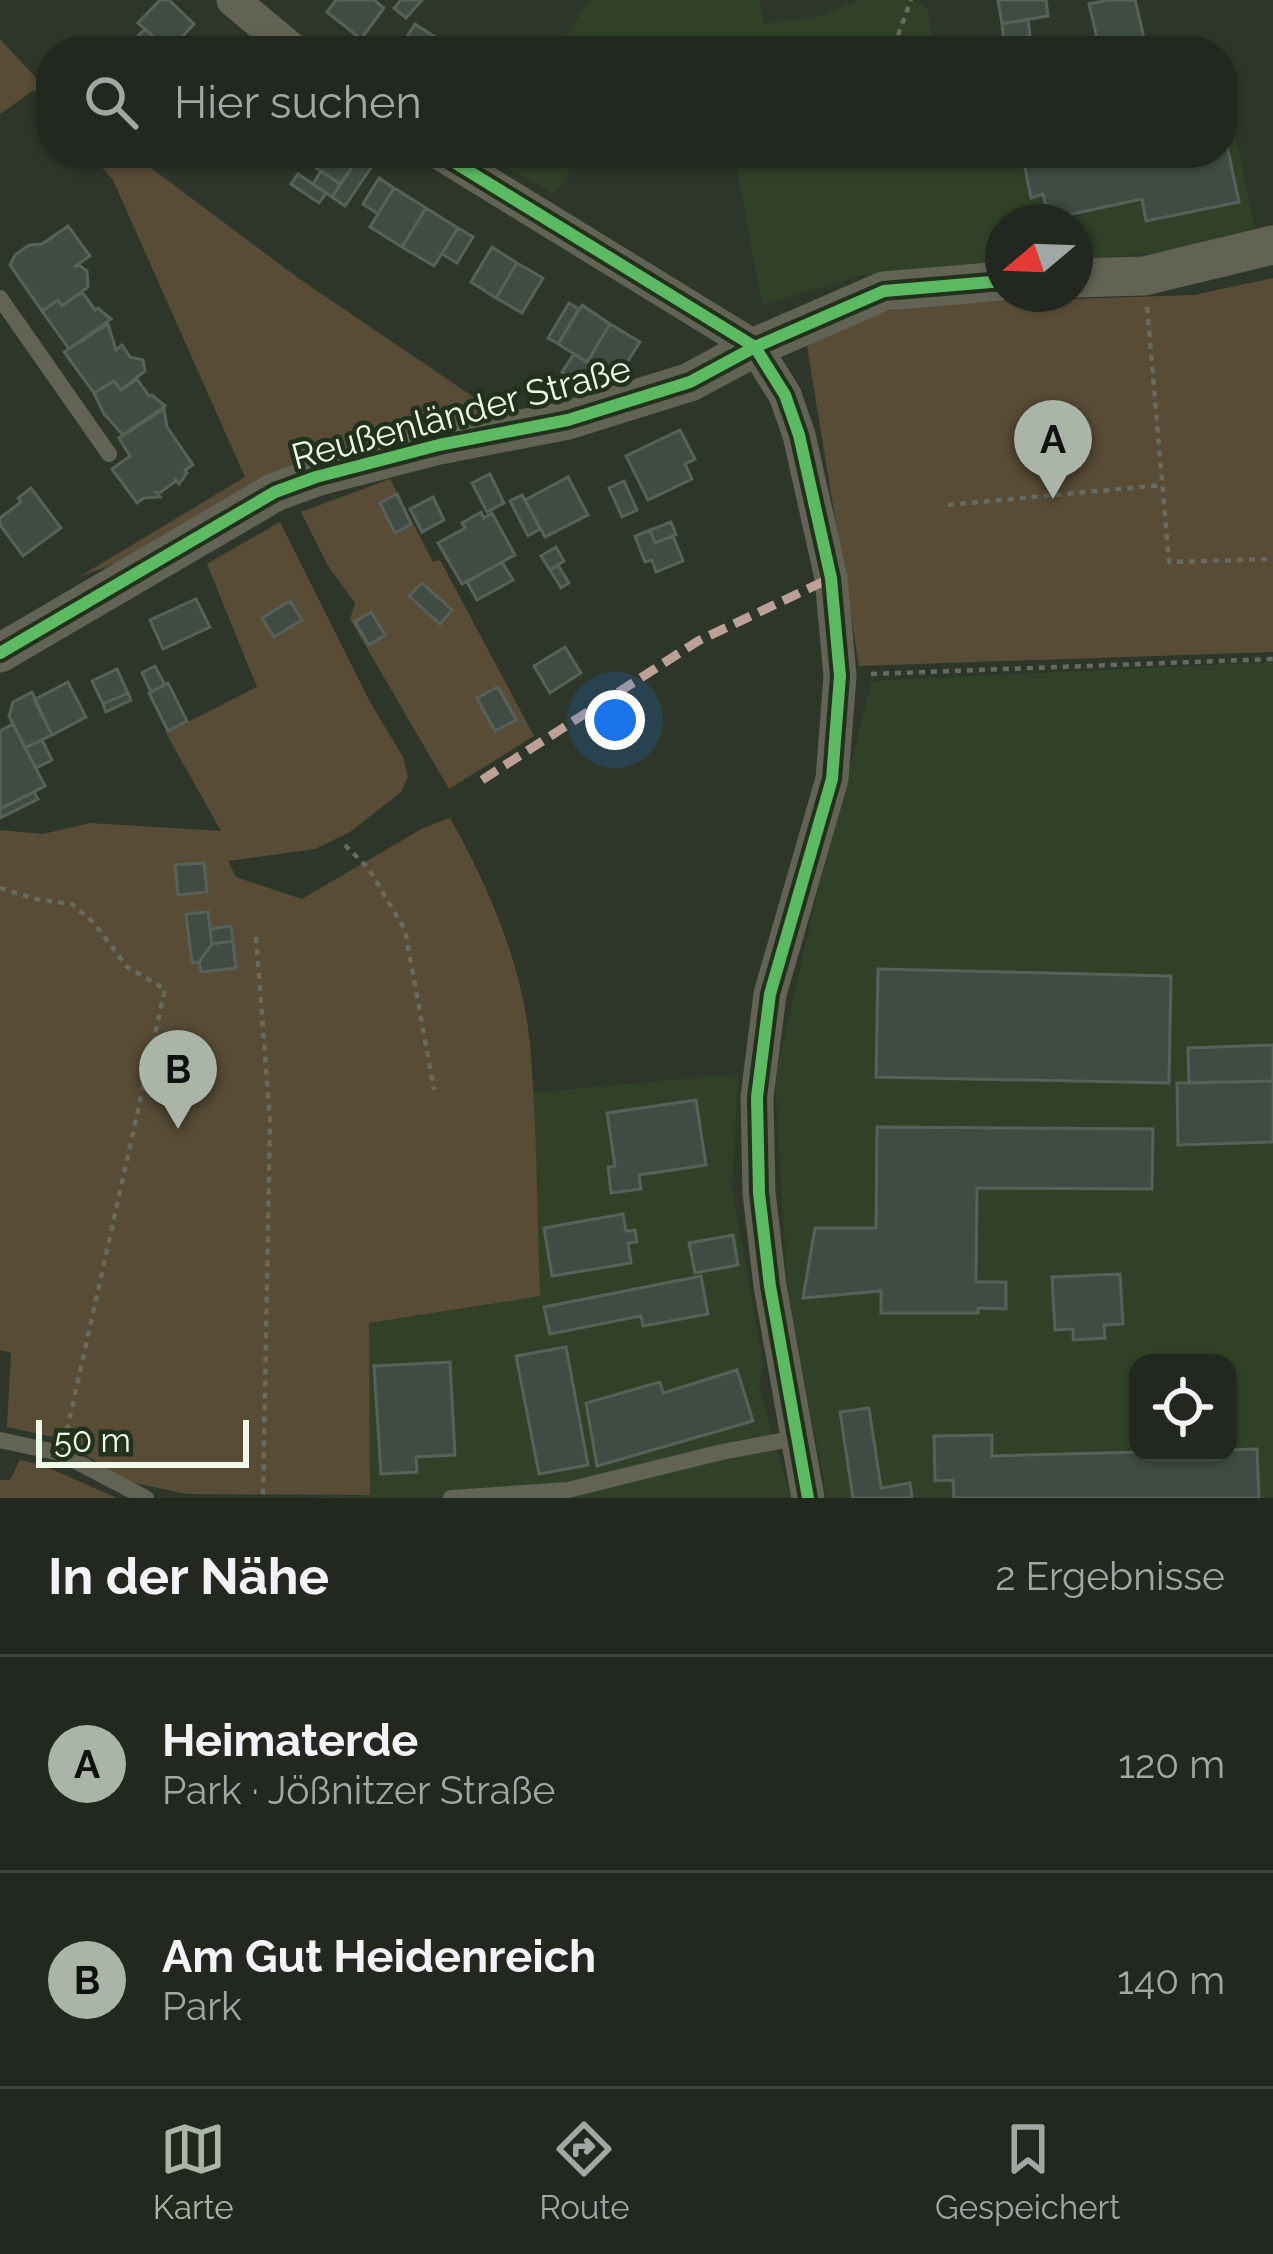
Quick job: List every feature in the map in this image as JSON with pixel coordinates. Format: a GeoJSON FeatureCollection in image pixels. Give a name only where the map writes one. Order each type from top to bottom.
{"type":"FeatureCollection","features":[{"type":"Feature","properties":{"kind":"street"},"geometry":{"type":"LineString","coordinates":[[232,0],[276,36]]}},
{"type":"Feature","properties":{"kind":"street"},"geometry":{"type":"LineString","coordinates":[[463,168],[754,347],[785,395],[799,434],[831,578],[840,676],[832,779],[770,994],[757,1097],[759,1193],[808,1498]]}},
{"type":"Feature","properties":{"kind":"street"},"geometry":{"type":"LineString","coordinates":[[1093,277],[1144,275],[1273,245]]}},
{"type":"Feature","properties":{"kind":"street","name":"Reußenländer Straße"},"geometry":{"type":"LineString","coordinates":[[0,652],[275,492],[439,445],[568,420],[690,382],[754,347],[884,291],[985,283]]}},
{"type":"Feature","properties":{"kind":"lane"},"geometry":{"type":"LineString","coordinates":[[0,298],[110,454]]}},
{"type":"Feature","properties":{"kind":"lane"},"geometry":{"type":"LineString","coordinates":[[451,1498],[568,1490],[796,1438]]}},
{"type":"Feature","properties":{"kind":"lane"},"geometry":{"type":"LineString","coordinates":[[0,1440],[60,1453],[146,1498]]}},
{"type":"Feature","properties":{"kind":"path"},"geometry":{"type":"LineString","coordinates":[[898,35],[910,0]]}},
{"type":"Feature","properties":{"kind":"path"},"geometry":{"type":"LineString","coordinates":[[1144,275],[1168,562],[1273,559]]}},
{"type":"Feature","properties":{"kind":"path"},"geometry":{"type":"LineString","coordinates":[[948,505],[1162,485]]}},
{"type":"Feature","properties":{"kind":"path"},"geometry":{"type":"LineString","coordinates":[[840,676],[1273,658]]}},
{"type":"Feature","properties":{"kind":"path"},"geometry":{"type":"LineString","coordinates":[[345,845],[368,868],[405,930],[434,1090]]}},
{"type":"Feature","properties":{"kind":"path"},"geometry":{"type":"LineString","coordinates":[[0,888],[72,904],[94,923],[127,967],[165,989],[78,1394],[60,1453]]}},
{"type":"Feature","properties":{"kind":"path"},"geometry":{"type":"LineString","coordinates":[[256,937],[270,1120],[263,1498]]}},
{"type":"Feature","properties":{"kind":"shaded area"},"geometry":{"type":"Polygon","coordinates":[[[589,0],[759,0],[764,24],[820,16],[860,0],[913,0],[927,9],[932,36],[566,36],[589,0]]]}},
{"type":"Feature","properties":{"kind":"shaded area"},"geometry":{"type":"Polygon","coordinates":[[[0,39],[36,78],[36,92],[0,114],[0,39]]]}},
{"type":"Feature","properties":{"kind":"shaded area"},"geometry":{"type":"Polygon","coordinates":[[[1237,143],[1255,230],[1193,250],[1093,258],[1093,204],[985,204],[985,266],[863,275],[762,305],[737,168],[1237,168],[1237,143]]]}},
{"type":"Feature","properties":{"kind":"shaded area"},"geometry":{"type":"Polygon","coordinates":[[[102,168],[151,168],[301,280],[503,417],[79,577],[245,477],[113,180],[102,168]]]}},
{"type":"Feature","properties":{"kind":"shaded area"},"geometry":{"type":"Polygon","coordinates":[[[507,168],[571,168],[554,194],[507,168]]]}},
{"type":"Feature","properties":{"kind":"shaded area"},"geometry":{"type":"Polygon","coordinates":[[[1273,278],[1273,652],[859,666],[807,346],[839,323],[918,304],[985,302],[985,312],[1093,312],[1093,298],[1194,295],[1273,278]]]}},
{"type":"Feature","properties":{"kind":"shaded area"},"geometry":{"type":"Polygon","coordinates":[[[390,479],[433,562],[440,560],[534,736],[449,789],[350,619],[355,603],[328,566],[301,512],[390,479]]]}},
{"type":"Feature","properties":{"kind":"shaded area"},"geometry":{"type":"Polygon","coordinates":[[[280,522],[370,702],[403,757],[408,777],[401,792],[350,832],[315,849],[228,861],[236,877],[302,899],[423,828],[450,818],[502,927],[520,985],[530,1044],[540,1296],[369,1323],[370,1495],[187,1494],[125,1481],[62,1439],[7,1427],[11,1353],[0,1350],[0,830],[43,834],[90,823],[221,831],[166,733],[257,687],[207,564],[280,522]]]}},
{"type":"Feature","properties":{"kind":"shaded area"},"geometry":{"type":"Polygon","coordinates":[[[1273,662],[1273,1498],[827,1498],[788,1297],[775,1078],[872,681],[1273,662]]]}},
{"type":"Feature","properties":{"kind":"shaded area"},"geometry":{"type":"Polygon","coordinates":[[[738,1074],[732,1186],[763,1363],[759,1388],[791,1498],[297,1498],[370,1495],[369,1323],[540,1295],[531,1093],[738,1074]]]}},
{"type":"Feature","properties":{"kind":"shaded area"},"geometry":{"type":"Polygon","coordinates":[[[20,1460],[117,1498],[0,1498],[0,1480],[10,1480],[20,1460]]]}},
{"type":"Feature","properties":{"kind":"building"},"geometry":{"type":"Polygon","coordinates":[[[160,0],[169,0],[194,24],[183,36],[152,36],[138,23],[160,0]]]}},
{"type":"Feature","properties":{"kind":"building"},"geometry":{"type":"Polygon","coordinates":[[[336,0],[374,0],[384,8],[363,36],[327,12],[336,0]]]}},
{"type":"Feature","properties":{"kind":"building"},"geometry":{"type":"Polygon","coordinates":[[[401,0],[422,0],[406,18],[394,8],[401,0]]]}},
{"type":"Feature","properties":{"kind":"building"},"geometry":{"type":"Polygon","coordinates":[[[998,0],[1046,0],[1048,16],[1002,24],[998,0]]]}},
{"type":"Feature","properties":{"kind":"building"},"geometry":{"type":"Polygon","coordinates":[[[1135,0],[1144,36],[1096,36],[1089,4],[1135,0]]]}},
{"type":"Feature","properties":{"kind":"building"},"geometry":{"type":"Polygon","coordinates":[[[1028,19],[1030,36],[1003,36],[1002,24],[1028,19]]]}},
{"type":"Feature","properties":{"kind":"building"},"geometry":{"type":"Polygon","coordinates":[[[415,24],[434,36],[407,36],[415,24]]]}},
{"type":"Feature","properties":{"kind":"building"},"geometry":{"type":"Polygon","coordinates":[[[316,168],[351,168],[340,184],[316,168]]]}},
{"type":"Feature","properties":{"kind":"building"},"geometry":{"type":"Polygon","coordinates":[[[352,168],[371,168],[345,206],[332,197],[352,168]]]}},
{"type":"Feature","properties":{"kind":"building"},"geometry":{"type":"Polygon","coordinates":[[[1025,168],[1232,168],[1239,202],[1146,221],[1142,199],[1093,210],[1093,204],[1045,204],[1043,194],[1031,198],[1025,168]]]}},
{"type":"Feature","properties":{"kind":"building"},"geometry":{"type":"Polygon","coordinates":[[[321,171],[340,184],[332,197],[313,184],[321,171]]]}},
{"type":"Feature","properties":{"kind":"building"},"geometry":{"type":"Polygon","coordinates":[[[298,174],[326,193],[319,203],[291,184],[298,174]]]}},
{"type":"Feature","properties":{"kind":"building"},"geometry":{"type":"Polygon","coordinates":[[[379,178],[394,188],[378,214],[363,204],[379,178]]]}},
{"type":"Feature","properties":{"kind":"building"},"geometry":{"type":"Polygon","coordinates":[[[394,188],[426,208],[402,247],[370,227],[394,188]]]}},
{"type":"Feature","properties":{"kind":"building"},"geometry":{"type":"Polygon","coordinates":[[[426,208],[458,228],[434,266],[402,247],[426,208]]]}},
{"type":"Feature","properties":{"kind":"building"},"geometry":{"type":"Polygon","coordinates":[[[68,226],[90,256],[74,267],[87,271],[88,287],[62,306],[58,300],[42,311],[10,265],[29,245],[42,244],[68,226]]]}},
{"type":"Feature","properties":{"kind":"building"},"geometry":{"type":"Polygon","coordinates":[[[458,228],[473,237],[457,263],[442,254],[458,228]]]}},
{"type":"Feature","properties":{"kind":"building"},"geometry":{"type":"Polygon","coordinates":[[[492,247],[517,263],[496,298],[471,282],[492,247]]]}},
{"type":"Feature","properties":{"kind":"building"},"geometry":{"type":"Polygon","coordinates":[[[517,263],[543,278],[522,313],[496,298],[517,263]]]}},
{"type":"Feature","properties":{"kind":"building"},"geometry":{"type":"Polygon","coordinates":[[[82,292],[95,310],[111,319],[69,349],[42,311],[58,300],[62,306],[82,292]]]}},
{"type":"Feature","properties":{"kind":"building"},"geometry":{"type":"Polygon","coordinates":[[[569,303],[579,309],[558,344],[548,338],[569,303]]]}},
{"type":"Feature","properties":{"kind":"building"},"geometry":{"type":"Polygon","coordinates":[[[582,305],[610,324],[587,362],[558,344],[582,305]]]}},
{"type":"Feature","properties":{"kind":"building"},"geometry":{"type":"Polygon","coordinates":[[[108,324],[116,350],[122,345],[130,357],[143,360],[145,371],[121,390],[114,381],[94,393],[64,352],[108,324]]]}},
{"type":"Feature","properties":{"kind":"building"},"geometry":{"type":"Polygon","coordinates":[[[610,324],[640,342],[619,375],[587,362],[610,324]]]}},
{"type":"Feature","properties":{"kind":"building"},"geometry":{"type":"Polygon","coordinates":[[[574,354],[600,371],[589,389],[562,372],[574,354]]]}},
{"type":"Feature","properties":{"kind":"building"},"geometry":{"type":"Polygon","coordinates":[[[137,379],[149,396],[165,406],[123,435],[104,414],[94,393],[114,381],[121,390],[137,379]]]}},
{"type":"Feature","properties":{"kind":"building"},"geometry":{"type":"Polygon","coordinates":[[[164,409],[167,427],[193,465],[179,484],[174,478],[158,494],[155,491],[160,497],[137,503],[112,469],[130,456],[119,438],[164,409]]]}},
{"type":"Feature","properties":{"kind":"building"},"geometry":{"type":"Polygon","coordinates":[[[680,430],[695,459],[685,464],[692,479],[648,500],[626,456],[680,430]]]}},
{"type":"Feature","properties":{"kind":"building"},"geometry":{"type":"Polygon","coordinates":[[[490,474],[504,503],[487,512],[472,483],[490,474]]]}},
{"type":"Feature","properties":{"kind":"building"},"geometry":{"type":"Polygon","coordinates":[[[568,477],[588,515],[545,537],[525,500],[568,477]]]}},
{"type":"Feature","properties":{"kind":"building"},"geometry":{"type":"Polygon","coordinates":[[[624,481],[637,510],[622,517],[609,488],[624,481]]]}},
{"type":"Feature","properties":{"kind":"building"},"geometry":{"type":"Polygon","coordinates":[[[31,488],[61,528],[23,556],[0,525],[0,518],[31,488]]]}},
{"type":"Feature","properties":{"kind":"building"},"geometry":{"type":"Polygon","coordinates":[[[397,494],[411,524],[395,533],[380,503],[397,494]]]}},
{"type":"Feature","properties":{"kind":"building"},"geometry":{"type":"Polygon","coordinates":[[[522,495],[540,529],[528,536],[510,501],[522,495]]]}},
{"type":"Feature","properties":{"kind":"building"},"geometry":{"type":"Polygon","coordinates":[[[433,497],[444,520],[422,532],[410,509],[433,497]]]}},
{"type":"Feature","properties":{"kind":"building"},"geometry":{"type":"Polygon","coordinates":[[[481,512],[484,518],[492,513],[515,555],[462,584],[438,543],[465,528],[462,523],[481,512]]]}},
{"type":"Feature","properties":{"kind":"building"},"geometry":{"type":"Polygon","coordinates":[[[671,522],[676,535],[655,543],[650,530],[671,522]]]}},
{"type":"Feature","properties":{"kind":"building"},"geometry":{"type":"Polygon","coordinates":[[[650,530],[655,543],[673,536],[683,561],[656,572],[652,560],[645,562],[635,536],[650,530]]]}},
{"type":"Feature","properties":{"kind":"building"},"geometry":{"type":"Polygon","coordinates":[[[556,547],[564,561],[550,570],[541,556],[556,547]]]}},
{"type":"Feature","properties":{"kind":"building"},"geometry":{"type":"Polygon","coordinates":[[[502,562],[513,580],[477,600],[467,582],[502,562]]]}},
{"type":"Feature","properties":{"kind":"building"},"geometry":{"type":"Polygon","coordinates":[[[558,565],[569,583],[561,588],[550,570],[558,565]]]}},
{"type":"Feature","properties":{"kind":"building"},"geometry":{"type":"Polygon","coordinates":[[[422,583],[452,610],[440,624],[409,596],[422,583]]]}},
{"type":"Feature","properties":{"kind":"building"},"geometry":{"type":"Polygon","coordinates":[[[196,599],[210,627],[163,649],[150,620],[196,599]]]}},
{"type":"Feature","properties":{"kind":"building"},"geometry":{"type":"Polygon","coordinates":[[[290,601],[302,620],[274,637],[262,618],[290,601]]]}},
{"type":"Feature","properties":{"kind":"building"},"geometry":{"type":"Polygon","coordinates":[[[371,612],[385,635],[369,645],[355,622],[371,612]]]}},
{"type":"Feature","properties":{"kind":"building"},"geometry":{"type":"Polygon","coordinates":[[[565,647],[581,673],[550,693],[534,666],[565,647]]]}},
{"type":"Feature","properties":{"kind":"building"},"geometry":{"type":"Polygon","coordinates":[[[155,666],[165,685],[151,692],[142,673],[155,666]]]}},
{"type":"Feature","properties":{"kind":"building"},"geometry":{"type":"Polygon","coordinates":[[[117,669],[128,693],[103,704],[92,681],[117,669]]]}},
{"type":"Feature","properties":{"kind":"building"},"geometry":{"type":"Polygon","coordinates":[[[68,682],[86,717],[52,735],[34,700],[68,682]]]}},
{"type":"Feature","properties":{"kind":"building"},"geometry":{"type":"Polygon","coordinates":[[[168,683],[187,721],[168,731],[149,693],[168,683]]]}},
{"type":"Feature","properties":{"kind":"building"},"geometry":{"type":"Polygon","coordinates":[[[498,687],[516,720],[495,731],[477,698],[498,687]]]}},
{"type":"Feature","properties":{"kind":"building"},"geometry":{"type":"Polygon","coordinates":[[[32,692],[52,735],[25,748],[9,716],[13,702],[32,692]]]}},
{"type":"Feature","properties":{"kind":"building"},"geometry":{"type":"Polygon","coordinates":[[[128,693],[131,700],[106,712],[103,704],[128,693]]]}},
{"type":"Feature","properties":{"kind":"building"},"geometry":{"type":"Polygon","coordinates":[[[13,724],[45,786],[0,809],[0,731],[13,724]]]}},
{"type":"Feature","properties":{"kind":"building"},"geometry":{"type":"Polygon","coordinates":[[[42,740],[52,760],[36,768],[25,748],[42,740]]]}},
{"type":"Feature","properties":{"kind":"building"},"geometry":{"type":"Polygon","coordinates":[[[34,792],[38,799],[0,818],[0,809],[34,792]]]}},
{"type":"Feature","properties":{"kind":"building"},"geometry":{"type":"Polygon","coordinates":[[[204,863],[207,892],[178,895],[175,865],[204,863]]]}},
{"type":"Feature","properties":{"kind":"building"},"geometry":{"type":"Polygon","coordinates":[[[208,912],[212,944],[199,962],[192,963],[186,914],[208,912]]]}},
{"type":"Feature","properties":{"kind":"building"},"geometry":{"type":"Polygon","coordinates":[[[231,926],[233,941],[212,944],[210,929],[231,926]]]}},
{"type":"Feature","properties":{"kind":"building"},"geometry":{"type":"Polygon","coordinates":[[[233,941],[236,968],[201,972],[199,962],[212,944],[233,941]]]}},
{"type":"Feature","properties":{"kind":"building"},"geometry":{"type":"Polygon","coordinates":[[[878,969],[1171,976],[1169,1083],[876,1077],[878,969]]]}},
{"type":"Feature","properties":{"kind":"building"},"geometry":{"type":"Polygon","coordinates":[[[1273,1045],[1273,1081],[1189,1083],[1188,1048],[1273,1045]]]}},
{"type":"Feature","properties":{"kind":"building"},"geometry":{"type":"Polygon","coordinates":[[[1273,1081],[1273,1142],[1178,1145],[1177,1083],[1273,1081]]]}},
{"type":"Feature","properties":{"kind":"building"},"geometry":{"type":"Polygon","coordinates":[[[696,1100],[706,1165],[639,1175],[641,1189],[611,1193],[608,1167],[615,1166],[607,1113],[696,1100]]]}},
{"type":"Feature","properties":{"kind":"building"},"geometry":{"type":"Polygon","coordinates":[[[877,1127],[1153,1129],[1152,1189],[977,1188],[976,1282],[1006,1282],[1006,1309],[881,1313],[881,1291],[803,1298],[815,1228],[876,1228],[877,1127]]]}},
{"type":"Feature","properties":{"kind":"building"},"geometry":{"type":"Polygon","coordinates":[[[623,1214],[626,1231],[635,1230],[637,1242],[628,1243],[631,1263],[552,1276],[544,1228],[623,1214]]]}},
{"type":"Feature","properties":{"kind":"building"},"geometry":{"type":"Polygon","coordinates":[[[733,1235],[738,1265],[695,1273],[689,1243],[733,1235]]]}},
{"type":"Feature","properties":{"kind":"building"},"geometry":{"type":"Polygon","coordinates":[[[1120,1274],[1123,1324],[1104,1325],[1105,1338],[1073,1340],[1073,1329],[1055,1330],[1052,1277],[1120,1274]]]}},
{"type":"Feature","properties":{"kind":"building"},"geometry":{"type":"Polygon","coordinates":[[[701,1276],[708,1314],[643,1326],[641,1316],[550,1334],[544,1307],[701,1276]]]}},
{"type":"Feature","properties":{"kind":"building"},"geometry":{"type":"Polygon","coordinates":[[[566,1347],[588,1465],[539,1474],[516,1356],[566,1347]]]}},
{"type":"Feature","properties":{"kind":"building"},"geometry":{"type":"Polygon","coordinates":[[[450,1362],[455,1455],[416,1457],[417,1472],[381,1474],[374,1366],[450,1362]]]}},
{"type":"Feature","properties":{"kind":"building"},"geometry":{"type":"Polygon","coordinates":[[[737,1370],[753,1421],[597,1466],[586,1403],[660,1382],[663,1393],[737,1370]]]}},
{"type":"Feature","properties":{"kind":"building"},"geometry":{"type":"Polygon","coordinates":[[[869,1408],[881,1488],[910,1483],[912,1498],[853,1498],[840,1412],[869,1408]]]}},
{"type":"Feature","properties":{"kind":"building"},"geometry":{"type":"Polygon","coordinates":[[[992,1435],[992,1456],[1129,1452],[1129,1462],[1237,1462],[1237,1450],[1257,1449],[1259,1498],[954,1498],[953,1480],[935,1481],[934,1436],[992,1435]]]}},
{"type":"Feature","properties":{"kind":"marked path"},"geometry":{"type":"LineString","coordinates":[[482,780],[698,641],[831,578]]}},
{"type":"Feature","properties":{"kind":"cycle path"},"geometry":{"type":"LineString","coordinates":[[463,168],[755,347],[785,395],[799,435],[831,578],[840,676],[832,779],[770,994],[757,1097],[759,1193],[770,1286],[808,1498]]}},
{"type":"Feature","properties":{"kind":"cycle path"},"geometry":{"type":"LineString","coordinates":[[0,653],[275,492],[439,445],[568,420],[690,382],[755,347],[884,291],[985,283]]}},
{"type":"Feature","properties":{"kind":"place","name":"Heimaterde"},"geometry":{"type":"Point","coordinates":[1053,499]}},
{"type":"Feature","properties":{"kind":"place","name":"Am Gut Heidenreich"},"geometry":{"type":"Point","coordinates":[178,1129]}}]}
